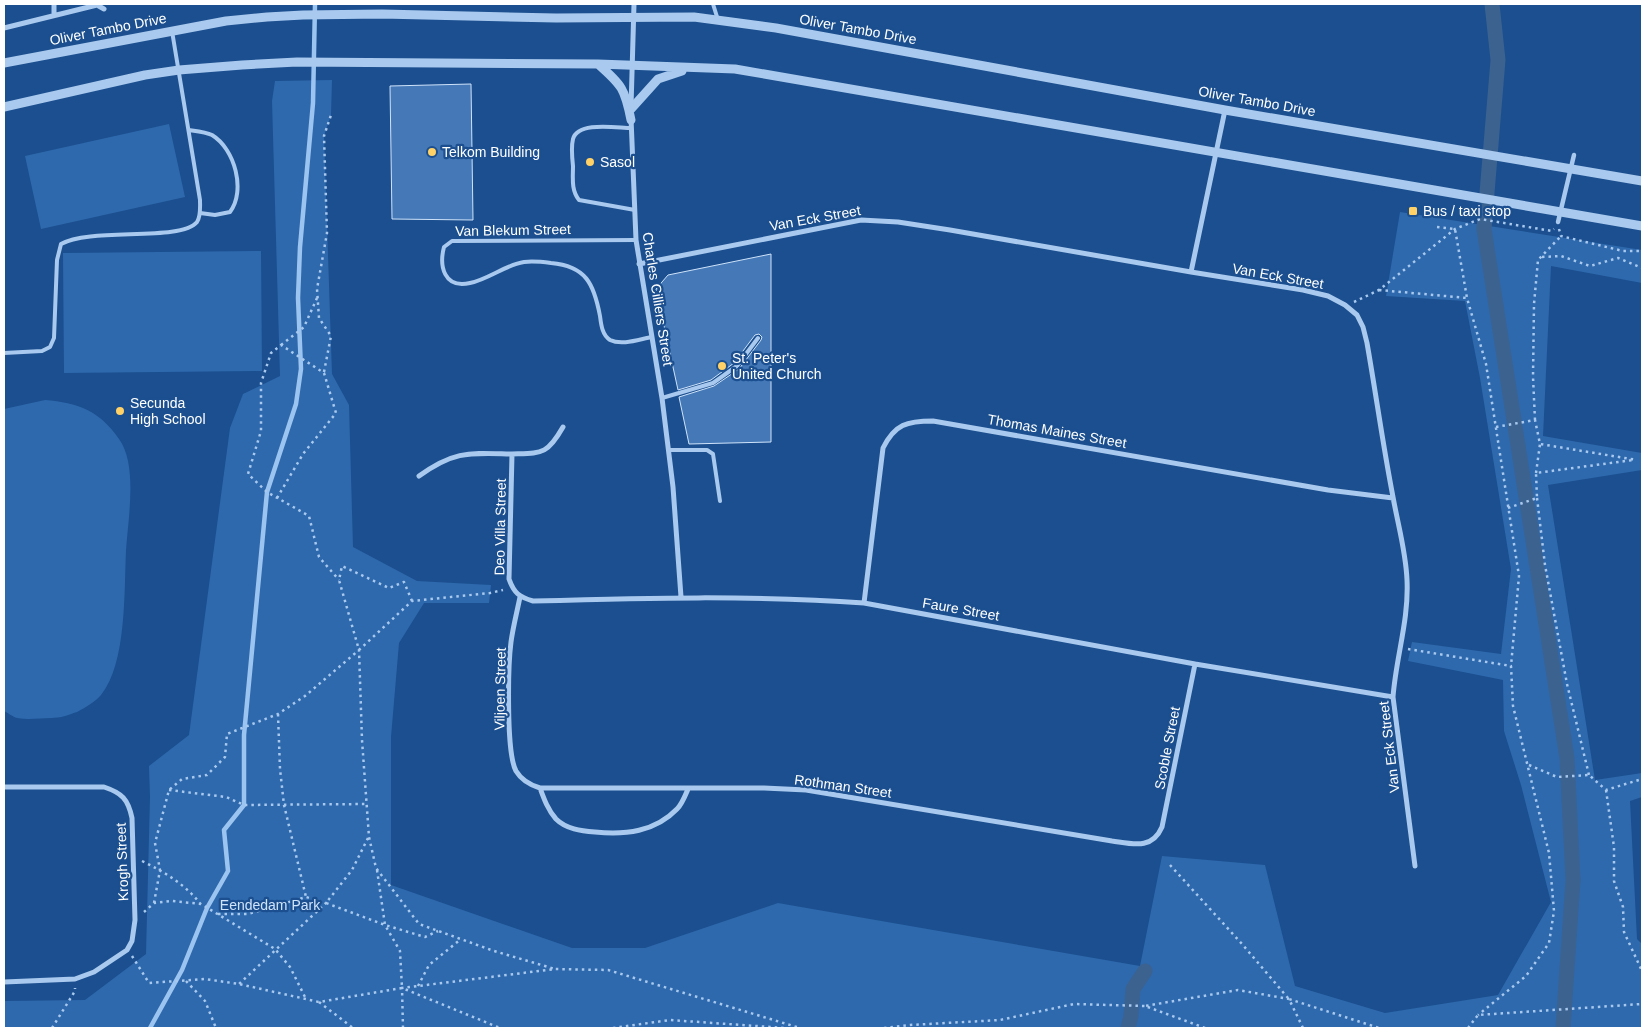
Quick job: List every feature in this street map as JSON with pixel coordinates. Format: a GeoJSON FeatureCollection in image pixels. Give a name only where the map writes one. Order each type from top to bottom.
{"type":"FeatureCollection","features":[{"type":"Feature","properties":{"kind":"street"},"geometry":{"type":"LineString","coordinates":[[54,4],[54,15]]}},
{"type":"Feature","properties":{"kind":"street","name":"Charles Cilliers Street"},"geometry":{"type":"LineString","coordinates":[[634,4],[631,124],[636,240],[669,450],[681,597]]}},
{"type":"Feature","properties":{"kind":"street"},"geometry":{"type":"LineString","coordinates":[[4,28],[97,5],[104,9]]}},
{"type":"Feature","properties":{"kind":"street","name":"Oliver Tambo Drive"},"geometry":{"type":"LineString","coordinates":[[4,63],[226,21],[304,15],[556,18],[694,17],[776,28],[1225,110],[1571,167],[1642,181]]}},
{"type":"Feature","properties":{"kind":"street"},"geometry":{"type":"LineString","coordinates":[[4,107],[145,75],[179,70],[298,62],[598,64],[735,69],[1642,226]]}},
{"type":"Feature","properties":{"kind":"street"},"geometry":{"type":"LineString","coordinates":[[598,64],[622,86],[628,102],[631,124]]}},
{"type":"Feature","properties":{"kind":"street"},"geometry":{"type":"LineString","coordinates":[[631,110],[658,78],[702,68]]}},
{"type":"Feature","properties":{"kind":"street"},"geometry":{"type":"LineString","coordinates":[[1191,272],[1225,110]]}},
{"type":"Feature","properties":{"kind":"street"},"geometry":{"type":"LineString","coordinates":[[1558,222],[1574,154]]}},
{"type":"Feature","properties":{"kind":"street","name":"Van Eck Street"},"geometry":{"type":"LineString","coordinates":[[639,264],[861,220],[898,222],[1303,290],[1328,296],[1345,305],[1357,315],[1363,327],[1367,343],[1393,498],[1404,548],[1407,580],[1406,612],[1394,682],[1394,697],[1415,866]]}},
{"type":"Feature","properties":{"kind":"street","name":"Thomas Maines Street"},"geometry":{"type":"LineString","coordinates":[[864,603],[880,465],[889,437],[906,423],[933,421],[1328,490],[1393,498]]}},
{"type":"Feature","properties":{"kind":"street"},"geometry":{"type":"LineString","coordinates":[[419,476],[436,463],[450,457],[470,454],[512,454],[544,451],[554,442],[563,428]]}},
{"type":"Feature","properties":{"kind":"street","name":"Deo Villa Street"},"geometry":{"type":"LineString","coordinates":[[512,454],[508,570],[512,588],[520,597]]}},
{"type":"Feature","properties":{"kind":"street","name":"Faure Street"},"geometry":{"type":"LineString","coordinates":[[520,597],[533,601],[681,597],[864,603],[1195,664],[1394,697]]}},
{"type":"Feature","properties":{"kind":"street","name":"Viljoen Street"},"geometry":{"type":"LineString","coordinates":[[520,597],[511,643],[509,701],[511,752],[515,770],[522,779]]}},
{"type":"Feature","properties":{"kind":"street","name":"Scoble Street"},"geometry":{"type":"LineString","coordinates":[[1158,836],[1162,827],[1195,664]]}},
{"type":"Feature","properties":{"kind":"street","name":"Rothman Street"},"geometry":{"type":"LineString","coordinates":[[522,779],[531,786],[540,788],[764,788],[806,790],[1132,844],[1145,844],[1158,836]]}},
{"type":"Feature","properties":{"kind":"street","name":"Krogh Street"},"geometry":{"type":"LineString","coordinates":[[4,787],[104,787],[118,792],[125,799],[130,808],[132,818],[135,920],[132,941],[127,950]]}},
{"type":"Feature","properties":{"kind":"street"},"geometry":{"type":"LineString","coordinates":[[540,788],[549,810],[556,819],[566,826],[582,831],[613,834],[633,833],[660,822],[678,808],[688,789]]}},
{"type":"Feature","properties":{"kind":"street"},"geometry":{"type":"LineString","coordinates":[[4,982],[75,979],[94,972],[127,950]]}},
{"type":"Feature","properties":{"kind":"lane"},"geometry":{"type":"LineString","coordinates":[[713,4],[718,20]]}},
{"type":"Feature","properties":{"kind":"lane"},"geometry":{"type":"LineString","coordinates":[[4,353],[42,350],[50,347],[54,338],[57,260],[61,244],[69,240],[92,236],[158,233],[186,229],[196,222],[200,213],[198,181],[172,31]]}},
{"type":"Feature","properties":{"kind":"lane"},"geometry":{"type":"LineString","coordinates":[[631,124],[587,128],[576,133],[572,147],[573,189],[579,200],[635,210]]}},
{"type":"Feature","properties":{"kind":"lane"},"geometry":{"type":"LineString","coordinates":[[189,130],[212,135],[227,150],[236,167],[236,205],[230,212],[215,215],[200,213]]}},
{"type":"Feature","properties":{"kind":"lane","name":"Van Blekum Street"},"geometry":{"type":"LineString","coordinates":[[636,240],[452,241],[444,247],[441,259],[443,272],[448,279],[458,283],[470,284],[507,267],[524,262],[571,266],[588,278],[601,325],[606,336],[612,340],[628,342],[652,337]]}},
{"type":"Feature","properties":{"kind":"lane"},"geometry":{"type":"LineString","coordinates":[[662,398],[713,383],[737,366],[758,338]]}},
{"type":"Feature","properties":{"kind":"lane"},"geometry":{"type":"LineString","coordinates":[[669,450],[710,451],[713,454],[720,501]]}},
{"type":"Feature","properties":{"kind":"path"},"geometry":{"type":"LineString","coordinates":[[277,498],[303,454],[336,413],[324,373],[331,336],[319,318],[317,289],[327,233],[324,136],[332,115]]}},
{"type":"Feature","properties":{"kind":"path"},"geometry":{"type":"LineString","coordinates":[[1345,305],[1380,290],[1455,229],[1480,219],[1552,232],[1558,222]]}},
{"type":"Feature","properties":{"kind":"path"},"geometry":{"type":"LineString","coordinates":[[1558,222],[1561,236]]}},
{"type":"Feature","properties":{"kind":"path"},"geometry":{"type":"LineString","coordinates":[[1436,227],[1455,229]]}},
{"type":"Feature","properties":{"kind":"path"},"geometry":{"type":"LineString","coordinates":[[1455,229],[1467,298],[1486,364],[1519,576],[1512,666],[1513,706],[1529,765],[1549,853],[1554,912],[1549,943],[1526,976],[1478,1015],[1468,1028]]}},
{"type":"Feature","properties":{"kind":"path"},"geometry":{"type":"LineString","coordinates":[[1561,236],[1622,251],[1642,251]]}},
{"type":"Feature","properties":{"kind":"path"},"geometry":{"type":"LineString","coordinates":[[1561,236],[1538,260],[1534,304],[1533,377],[1535,420],[1540,444],[1536,473],[1537,498],[1545,565],[1567,684],[1589,776],[1606,790],[1614,847],[1614,881],[1623,907],[1624,932],[1642,970]]}},
{"type":"Feature","properties":{"kind":"path"},"geometry":{"type":"LineString","coordinates":[[1542,257],[1560,256],[1590,266],[1618,258],[1642,268]]}},
{"type":"Feature","properties":{"kind":"path"},"geometry":{"type":"LineString","coordinates":[[1380,290],[1467,298]]}},
{"type":"Feature","properties":{"kind":"path"},"geometry":{"type":"LineString","coordinates":[[318,296],[304,327],[271,353],[261,383],[261,431],[248,474],[267,492],[309,516],[319,557],[339,580],[359,650],[362,740],[369,837],[385,925],[400,951],[403,1028]]}},
{"type":"Feature","properties":{"kind":"path"},"geometry":{"type":"LineString","coordinates":[[281,346],[324,373]]}},
{"type":"Feature","properties":{"kind":"path"},"geometry":{"type":"LineString","coordinates":[[1496,426],[1535,420]]}},
{"type":"Feature","properties":{"kind":"path"},"geometry":{"type":"LineString","coordinates":[[1536,473],[1637,460],[1540,444]]}},
{"type":"Feature","properties":{"kind":"path"},"geometry":{"type":"LineString","coordinates":[[1508,508],[1537,498]]}},
{"type":"Feature","properties":{"kind":"path"},"geometry":{"type":"LineString","coordinates":[[339,580],[342,566],[388,588],[404,582],[412,601]]}},
{"type":"Feature","properties":{"kind":"path"},"geometry":{"type":"LineString","coordinates":[[154,903],[160,870],[155,843],[168,790],[182,779],[207,775],[225,757],[227,734],[278,714],[305,696],[412,601],[490,593],[512,588]]}},
{"type":"Feature","properties":{"kind":"path"},"geometry":{"type":"LineString","coordinates":[[1400,648],[1512,666]]}},
{"type":"Feature","properties":{"kind":"path"},"geometry":{"type":"LineString","coordinates":[[278,714],[280,769],[284,804],[306,897]]}},
{"type":"Feature","properties":{"kind":"path"},"geometry":{"type":"LineString","coordinates":[[1529,765],[1557,777],[1589,776]]}},
{"type":"Feature","properties":{"kind":"path"},"geometry":{"type":"LineString","coordinates":[[1606,790],[1642,779]]}},
{"type":"Feature","properties":{"kind":"path"},"geometry":{"type":"LineString","coordinates":[[168,790],[226,797],[244,805],[367,804]]}},
{"type":"Feature","properties":{"kind":"path"},"geometry":{"type":"LineString","coordinates":[[239,984],[326,903],[352,870],[369,837]]}},
{"type":"Feature","properties":{"kind":"path"},"geometry":{"type":"LineString","coordinates":[[134,857],[160,870],[187,888],[201,904],[275,950],[290,967],[306,999]]}},
{"type":"Feature","properties":{"kind":"path"},"geometry":{"type":"LineString","coordinates":[[1170,865],[1289,999],[1303,1028]]}},
{"type":"Feature","properties":{"kind":"path"},"geometry":{"type":"LineString","coordinates":[[376,868],[419,924],[494,951],[555,969]]}},
{"type":"Feature","properties":{"kind":"path"},"geometry":{"type":"LineString","coordinates":[[218,914],[248,914],[306,897],[425,937],[438,931]]}},
{"type":"Feature","properties":{"kind":"path"},"geometry":{"type":"LineString","coordinates":[[135,920],[154,903],[172,901],[201,904]]}},
{"type":"Feature","properties":{"kind":"path"},"geometry":{"type":"LineString","coordinates":[[418,986],[429,966],[461,939]]}},
{"type":"Feature","properties":{"kind":"path"},"geometry":{"type":"LineString","coordinates":[[127,950],[149,983],[205,980],[239,984],[319,1002],[402,988],[555,969],[608,970],[800,1028]]}},
{"type":"Feature","properties":{"kind":"path"},"geometry":{"type":"LineString","coordinates":[[52,1028],[75,991],[75,979]]}},
{"type":"Feature","properties":{"kind":"path"},"geometry":{"type":"LineString","coordinates":[[186,981],[205,1001],[216,1028]]}},
{"type":"Feature","properties":{"kind":"path"},"geometry":{"type":"LineString","coordinates":[[402,988],[500,1028]]}},
{"type":"Feature","properties":{"kind":"path"},"geometry":{"type":"LineString","coordinates":[[884,1028],[910,1024],[1000,1020],[1074,1004],[1145,1006],[1238,990],[1289,999],[1379,1028]]}},
{"type":"Feature","properties":{"kind":"path"},"geometry":{"type":"LineString","coordinates":[[319,1002],[353,1028]]}},
{"type":"Feature","properties":{"kind":"path"},"geometry":{"type":"LineString","coordinates":[[1478,1015],[1642,1004]]}},
{"type":"Feature","properties":{"kind":"path"},"geometry":{"type":"LineString","coordinates":[[1145,1006],[1205,1028]]}},
{"type":"Feature","properties":{"kind":"path"},"geometry":{"type":"LineString","coordinates":[[613,1028],[670,1020],[785,1028]]}},
{"type":"Feature","properties":{"kind":"green space","name":"Eendedam Park"},"geometry":{"type":"Polygon","coordinates":[[[332,80],[331,115],[324,136],[332,374],[349,405],[353,547],[417,581],[491,585],[489,603],[424,603],[399,643],[391,737],[391,885],[572,948],[645,948],[778,903],[1140,966],[1162,856],[1265,865],[1295,986],[1385,1013],[1498,995],[1551,902],[1521,785],[1504,731],[1503,680],[1408,661],[1412,642],[1501,654],[1511,569],[1480,378],[1465,301],[1386,296],[1400,212],[1642,250],[1642,283],[1551,266],[1543,436],[1642,453],[1642,470],[1548,485],[1595,780],[1642,773],[1642,797],[1630,801],[1637,939],[1642,944],[1642,1028],[4,1028],[4,1001],[85,1000],[146,954],[149,766],[189,735],[230,428],[243,394],[280,376],[272,101],[275,81],[332,80]]]}},
{"type":"Feature","properties":{"kind":"green space"},"geometry":{"type":"Polygon","coordinates":[[[169,124],[185,197],[41,229],[25,156],[169,124]]]}},
{"type":"Feature","properties":{"kind":"green space"},"geometry":{"type":"Polygon","coordinates":[[[261,251],[262,371],[64,373],[63,253],[261,251]]]}},
{"type":"Feature","properties":{"kind":"green space"},"geometry":{"type":"Polygon","coordinates":[[[45,400],[78,406],[95,415],[111,429],[125,450],[130,477],[130,508],[124,605],[120,646],[116,664],[101,695],[77,712],[61,717],[21,719],[4,711],[4,409],[45,400]]]}},
{"type":"Feature","properties":{"kind":"building","name":"Telkom Building"},"geometry":{"type":"Polygon","coordinates":[[[471,84],[473,220],[392,219],[390,86],[471,84]]]}},
{"type":"Feature","properties":{"kind":"building","name":"St. Peter's United Church"},"geometry":{"type":"Polygon","coordinates":[[[771,254],[771,442],[689,444],[679,397],[714,386],[739,369],[762,337],[759,334],[755,335],[734,363],[711,380],[678,390],[656,289],[668,275],[771,254]]]}},
{"type":"Feature","properties":{"kind":"waterway"},"geometry":{"type":"LineString","coordinates":[[150,1028],[182,970],[207,908],[228,871],[224,830],[244,805],[244,735],[267,492],[296,404],[301,369],[298,298],[300,247],[313,103],[315,4]]}},
{"type":"Feature","properties":{"kind":"waterway"},"geometry":{"type":"LineString","coordinates":[[1492,4],[1498,60],[1484,229],[1567,758],[1573,880],[1563,1028]]}},
{"type":"Feature","properties":{"kind":"waterway"},"geometry":{"type":"LineString","coordinates":[[1128,1028],[1133,989],[1145,971]]}},
{"type":"Feature","properties":{"kind":"place","name":"Telkom Building"},"geometry":{"type":"Point","coordinates":[432,152]}},
{"type":"Feature","properties":{"kind":"place","name":"Sasol"},"geometry":{"type":"Point","coordinates":[590,162]}},
{"type":"Feature","properties":{"kind":"place","name":"Bus / taxi stop"},"geometry":{"type":"Point","coordinates":[1413,211]}},
{"type":"Feature","properties":{"kind":"place","name":"St. Peter's United Church"},"geometry":{"type":"Point","coordinates":[722,366]}},
{"type":"Feature","properties":{"kind":"place","name":"Secunda High School"},"geometry":{"type":"Point","coordinates":[120,411]}}]}
